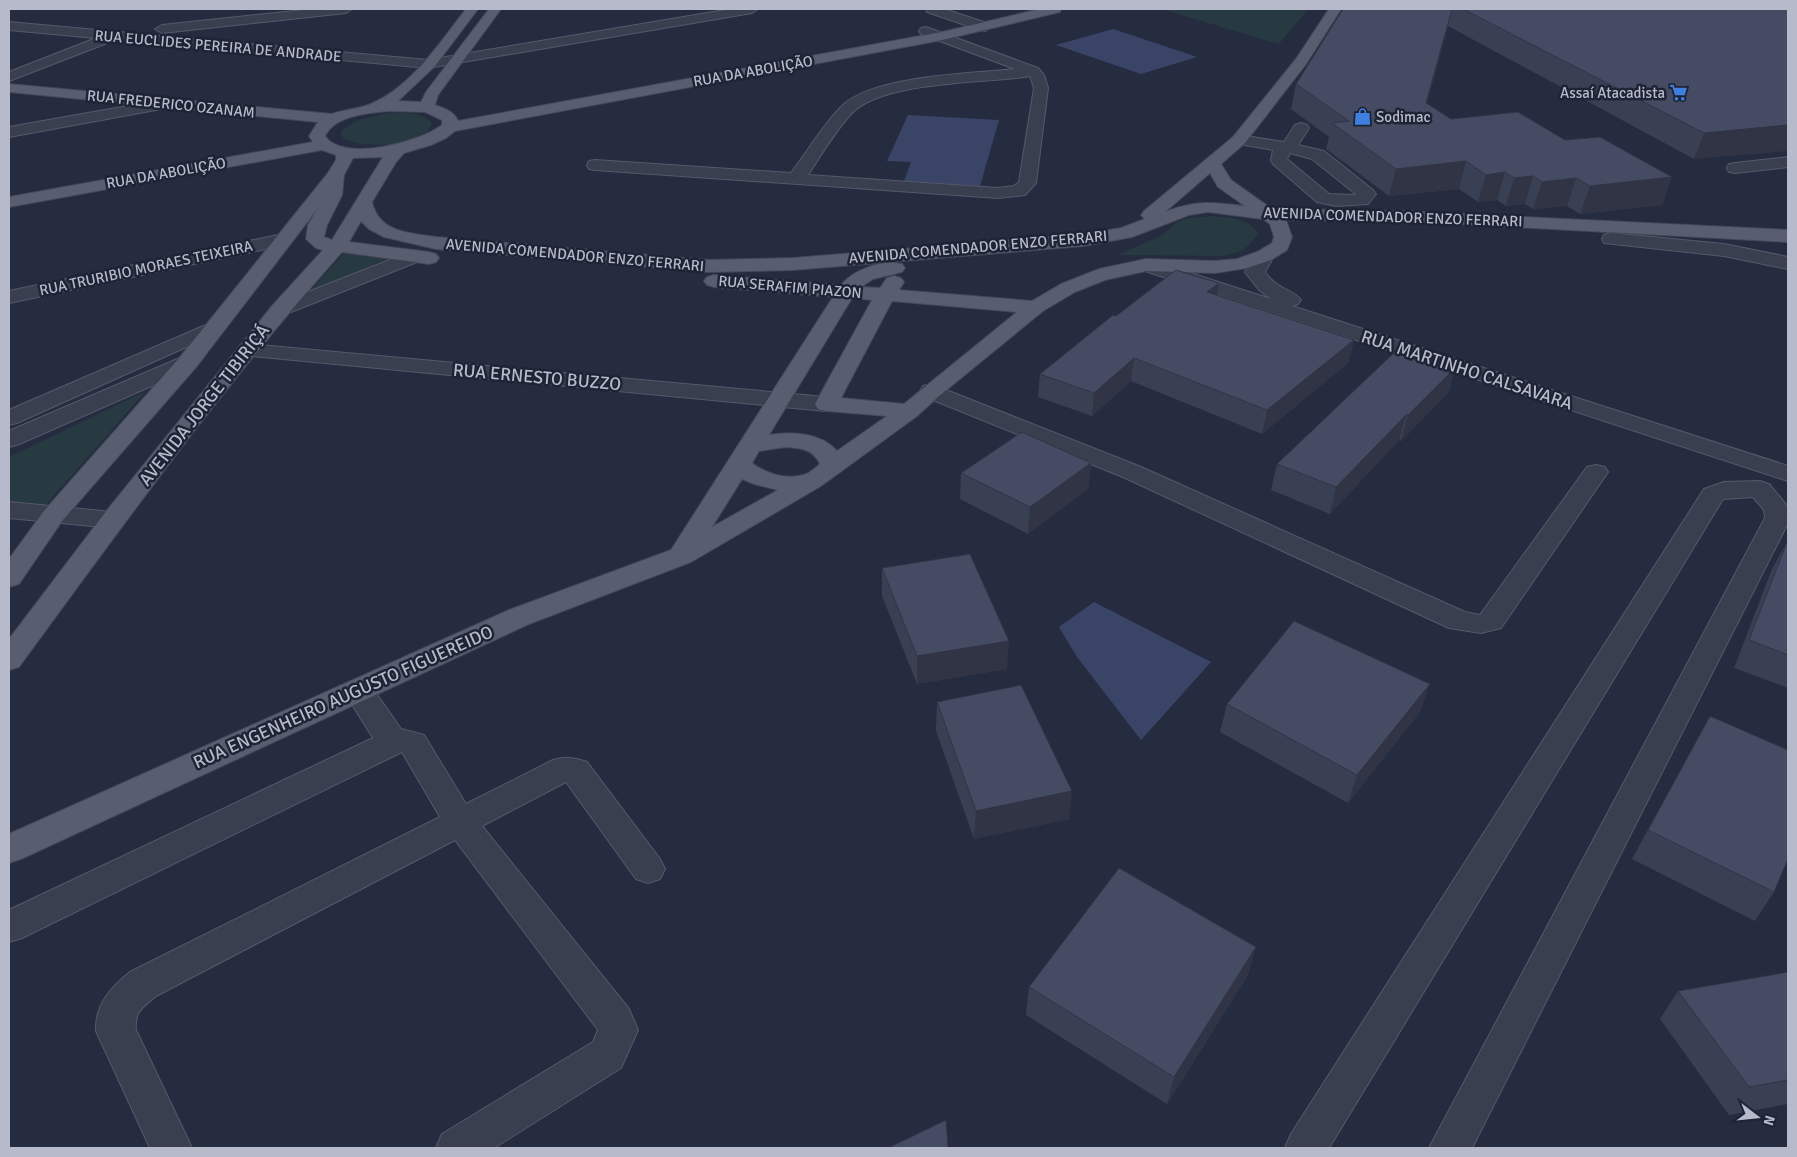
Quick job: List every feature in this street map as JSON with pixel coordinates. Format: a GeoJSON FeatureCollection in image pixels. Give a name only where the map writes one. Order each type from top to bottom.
{"type":"FeatureCollection","features":[{"type":"Feature","properties":{"kind":"main road"},"geometry":{"type":"LineString","coordinates":[[472,9],[428,64],[400,94],[378,107],[334,119],[320,128],[320,141],[345,152],[398,150],[434,139],[450,127],[450,118],[432,109],[431,95],[460,59],[495,9]]}},
{"type":"Feature","properties":{"kind":"main road","name":"RUA DA ABOLIÇÃO"},"geometry":{"type":"LineString","coordinates":[[378,107],[466,109],[510,104],[926,31],[1022,9]]}},
{"type":"Feature","properties":{"kind":"main road","name":"RUA DA ABOLIÇÃO"},"geometry":{"type":"LineString","coordinates":[[450,127],[942,36],[1055,9]]}},
{"type":"Feature","properties":{"kind":"main road"},"geometry":{"type":"LineString","coordinates":[[680,556],[837,309],[844,292],[853,282],[864,275],[906,266],[1068,253],[1102,245],[1125,234],[1239,140],[1301,61],[1334,9]]}},
{"type":"Feature","properties":{"kind":"main road","name":"RUA FREDERICO OZANAM"},"geometry":{"type":"LineString","coordinates":[[9,88],[334,119]]}},
{"type":"Feature","properties":{"kind":"main road","name":"RUA DA ABOLIÇÃO"},"geometry":{"type":"LineString","coordinates":[[9,194],[320,141]]}},
{"type":"Feature","properties":{"kind":"main road","name":"RUA DA ABOLIÇÃO"},"geometry":{"type":"LineString","coordinates":[[9,202],[320,141]]}},
{"type":"Feature","properties":{"kind":"main road","name":"AVENIDA JORGE TIBIRIÇÁ"},"geometry":{"type":"LineString","coordinates":[[9,660],[113,520],[279,310],[337,246],[389,160],[398,150]]}},
{"type":"Feature","properties":{"kind":"main road"},"geometry":{"type":"LineString","coordinates":[[9,578],[53,516],[190,361],[335,176],[344,160],[345,152]]}},
{"type":"Feature","properties":{"kind":"main road"},"geometry":{"type":"LineString","coordinates":[[1212,163],[1224,184],[1236,194],[1270,214],[1278,221],[1282,229],[1299,235]]}},
{"type":"Feature","properties":{"kind":"main road","name":"RUA SERAFIM PIAZON"},"geometry":{"type":"LineString","coordinates":[[335,176],[337,186],[335,195],[314,232],[315,239],[323,244],[415,256],[1036,307]]}},
{"type":"Feature","properties":{"kind":"main road","name":"AVENIDA COMENDADOR ENZO FERRARI"},"geometry":{"type":"LineString","coordinates":[[363,201],[369,219],[383,229],[401,236],[427,241],[709,266],[793,264],[1084,240],[1125,234],[1186,210],[1208,207],[1270,214],[1405,216],[1788,236]]}},
{"type":"Feature","properties":{"kind":"main road","name":"AVENIDA COMENDADOR ENZO FERRARI"},"geometry":{"type":"LineString","coordinates":[[1299,235],[1387,228],[1788,249]]}},
{"type":"Feature","properties":{"kind":"main road"},"geometry":{"type":"LineString","coordinates":[[1264,256],[1299,235]]}},
{"type":"Feature","properties":{"kind":"main road","name":"RUA ENGENHEIRO AUGUSTO FIGUEREIDO"},"geometry":{"type":"LineString","coordinates":[[9,849],[519,617],[680,556],[812,481],[908,412],[931,390],[1036,307],[1068,288],[1099,275],[1146,265],[1223,266],[1240,264],[1264,256]]}},
{"type":"Feature","properties":{"kind":"main road"},"geometry":{"type":"LineString","coordinates":[[906,266],[884,295],[826,404],[908,412]]}},
{"type":"Feature","properties":{"kind":"main road"},"geometry":{"type":"LineString","coordinates":[[745,456],[782,439],[798,440],[822,449],[831,459],[833,466]]}},
{"type":"Feature","properties":{"kind":"main road"},"geometry":{"type":"LineString","coordinates":[[745,456],[749,474],[771,482],[795,484],[812,481]]}},
{"type":"Feature","properties":{"kind":"street"},"geometry":{"type":"LineString","coordinates":[[9,77],[112,36],[147,30],[346,9]]}},
{"type":"Feature","properties":{"kind":"street","name":"RUA EUCLIDES PEREIRA DE ANDRADE"},"geometry":{"type":"LineString","coordinates":[[9,26],[428,64],[618,27],[752,9]]}},
{"type":"Feature","properties":{"kind":"street"},"geometry":{"type":"LineString","coordinates":[[932,9],[985,27]]}},
{"type":"Feature","properties":{"kind":"street"},"geometry":{"type":"LineString","coordinates":[[595,165],[998,193],[1019,191],[1028,183],[1041,88],[1037,75],[1033,71],[926,31]]}},
{"type":"Feature","properties":{"kind":"street"},"geometry":{"type":"LineString","coordinates":[[796,179],[845,111],[863,98],[885,90],[916,84],[1033,71]]}},
{"type":"Feature","properties":{"kind":"street"},"geometry":{"type":"LineString","coordinates":[[9,132],[167,104]]}},
{"type":"Feature","properties":{"kind":"street"},"geometry":{"type":"LineString","coordinates":[[1239,140],[1288,148],[1318,155],[1367,194],[1362,200],[1336,201],[1323,198],[1279,160],[1280,152],[1288,148],[1302,128]]}},
{"type":"Feature","properties":{"kind":"street"},"geometry":{"type":"LineString","coordinates":[[1735,168],[1788,162]]}},
{"type":"Feature","properties":{"kind":"street"},"geometry":{"type":"LineString","coordinates":[[1611,239],[1724,250],[1788,263]]}},
{"type":"Feature","properties":{"kind":"street","name":"RUA TRURIBIO MORAES TEIXEIRA"},"geometry":{"type":"LineString","coordinates":[[9,297],[283,240]]}},
{"type":"Feature","properties":{"kind":"street"},"geometry":{"type":"LineString","coordinates":[[279,310],[415,256]]}},
{"type":"Feature","properties":{"kind":"street","name":"RUA MARTINHO CALSAVARA"},"geometry":{"type":"LineString","coordinates":[[1264,256],[1255,272],[1260,282],[1277,295],[1778,472]]}},
{"type":"Feature","properties":{"kind":"street","name":"RUA MARTINHO CALSAVARA"},"geometry":{"type":"LineString","coordinates":[[1146,265],[1778,472]]}},
{"type":"Feature","properties":{"kind":"street"},"geometry":{"type":"LineString","coordinates":[[9,418],[215,328]]}},
{"type":"Feature","properties":{"kind":"street","name":"RUA ERNESTO BUZZO"},"geometry":{"type":"LineString","coordinates":[[248,350],[826,404]]}},
{"type":"Feature","properties":{"kind":"street"},"geometry":{"type":"LineString","coordinates":[[9,440],[190,361]]}},
{"type":"Feature","properties":{"kind":"street"},"geometry":{"type":"LineString","coordinates":[[931,390],[1132,472],[1459,621],[1472,623],[1481,624],[1491,621],[1596,472]]}},
{"type":"Feature","properties":{"kind":"street"},"geometry":{"type":"LineString","coordinates":[[1306,1148],[1713,494],[1778,472],[1778,540],[1450,1148]]}},
{"type":"Feature","properties":{"kind":"street"},"geometry":{"type":"LineString","coordinates":[[9,510],[53,516],[113,520]]}},
{"type":"Feature","properties":{"kind":"street"},"geometry":{"type":"LineString","coordinates":[[358,690],[382,728],[394,742]]}},
{"type":"Feature","properties":{"kind":"street"},"geometry":{"type":"LineString","coordinates":[[9,926],[394,742],[403,740],[413,743],[459,821],[615,1021],[618,1030],[608,1054],[458,1148]]}},
{"type":"Feature","properties":{"kind":"street"},"geometry":{"type":"LineString","coordinates":[[171,1148],[116,1031],[114,1016],[123,1002],[142,984],[556,772],[569,769],[576,771],[648,869]]}},
{"type":"Feature","properties":{"kind":"shaded area"},"geometry":{"type":"Polygon","coordinates":[[[1161,9],[1308,9],[1279,44],[1161,9]]]}},
{"type":"Feature","properties":{"kind":"shaded area"},"geometry":{"type":"Polygon","coordinates":[[[384,114],[416,114],[428,119],[432,123],[427,132],[418,138],[392,144],[364,144],[344,139],[341,135],[342,130],[358,120],[384,114]]]}},
{"type":"Feature","properties":{"kind":"shaded area"},"geometry":{"type":"Polygon","coordinates":[[[1214,216],[1233,218],[1245,222],[1258,234],[1248,246],[1239,252],[1220,256],[1117,255],[1161,236],[1176,223],[1188,218],[1214,216]]]}},
{"type":"Feature","properties":{"kind":"shaded area"},"geometry":{"type":"Polygon","coordinates":[[[347,250],[398,255],[311,290],[347,250]]]}},
{"type":"Feature","properties":{"kind":"shaded area"},"geometry":{"type":"Polygon","coordinates":[[[146,391],[43,508],[9,501],[9,457],[146,391]]]}},
{"type":"Feature","properties":{"kind":"water"},"geometry":{"type":"Polygon","coordinates":[[[1113,29],[1197,57],[1141,74],[1056,45],[1113,29]]]}},
{"type":"Feature","properties":{"kind":"water"},"geometry":{"type":"Polygon","coordinates":[[[908,115],[999,120],[980,186],[904,181],[911,162],[887,161],[908,115]]]}},
{"type":"Feature","properties":{"kind":"water"},"geometry":{"type":"Polygon","coordinates":[[[1094,602],[1211,662],[1141,740],[1077,657],[1059,627],[1094,602]]]}},
{"type":"Feature","properties":{"kind":"building","name":"Sodimac"},"geometry":{"type":"Polygon","coordinates":[[[1343,9],[1452,9],[1426,103],[1451,119],[1518,112],[1565,140],[1600,137],[1672,177],[1590,186],[1576,178],[1542,182],[1533,176],[1514,178],[1505,172],[1486,175],[1466,161],[1396,169],[1332,123],[1349,121],[1296,84],[1343,9]]]}},
{"type":"Feature","properties":{"kind":"building","name":"Assaí Atacadista"},"geometry":{"type":"Polygon","coordinates":[[[1463,9],[1788,9],[1788,125],[1704,133],[1463,9]]]}},
{"type":"Feature","properties":{"kind":"building"},"geometry":{"type":"Polygon","coordinates":[[[1176,270],[1219,283],[1207,292],[1354,340],[1267,410],[1134,358],[1094,393],[1040,374],[1113,315],[1116,316],[1176,270]]]}},
{"type":"Feature","properties":{"kind":"building"},"geometry":{"type":"Polygon","coordinates":[[[1399,348],[1456,367],[1336,487],[1277,464],[1399,348]]]}},
{"type":"Feature","properties":{"kind":"building"},"geometry":{"type":"Polygon","coordinates":[[[1022,432],[1091,463],[1030,507],[961,473],[1022,432]]]}},
{"type":"Feature","properties":{"kind":"building"},"geometry":{"type":"Polygon","coordinates":[[[1788,543],[1788,655],[1749,640],[1788,543]]]}},
{"type":"Feature","properties":{"kind":"building"},"geometry":{"type":"Polygon","coordinates":[[[970,554],[1009,641],[917,656],[882,568],[970,554]]]}},
{"type":"Feature","properties":{"kind":"building"},"geometry":{"type":"Polygon","coordinates":[[[1294,621],[1430,684],[1357,775],[1227,704],[1294,621]]]}},
{"type":"Feature","properties":{"kind":"building"},"geometry":{"type":"Polygon","coordinates":[[[1021,685],[1072,791],[976,811],[937,702],[1021,685]]]}},
{"type":"Feature","properties":{"kind":"building"},"geometry":{"type":"Polygon","coordinates":[[[1710,716],[1788,750],[1788,859],[1774,892],[1648,830],[1710,716]]]}},
{"type":"Feature","properties":{"kind":"building"},"geometry":{"type":"Polygon","coordinates":[[[1119,868],[1256,947],[1174,1077],[1029,987],[1119,868]]]}},
{"type":"Feature","properties":{"kind":"building"},"geometry":{"type":"Polygon","coordinates":[[[1788,972],[1788,1080],[1749,1087],[1678,991],[1788,972]]]}},
{"type":"Feature","properties":{"kind":"building"},"geometry":{"type":"Polygon","coordinates":[[[946,1120],[948,1148],[888,1148],[946,1120]]]}},
{"type":"Feature","properties":{"kind":"place","name":"Assaí Atacadista"},"geometry":{"type":"Point","coordinates":[1679,93]}},
{"type":"Feature","properties":{"kind":"place","name":"Sodimac"},"geometry":{"type":"Point","coordinates":[1362,117]}}]}
